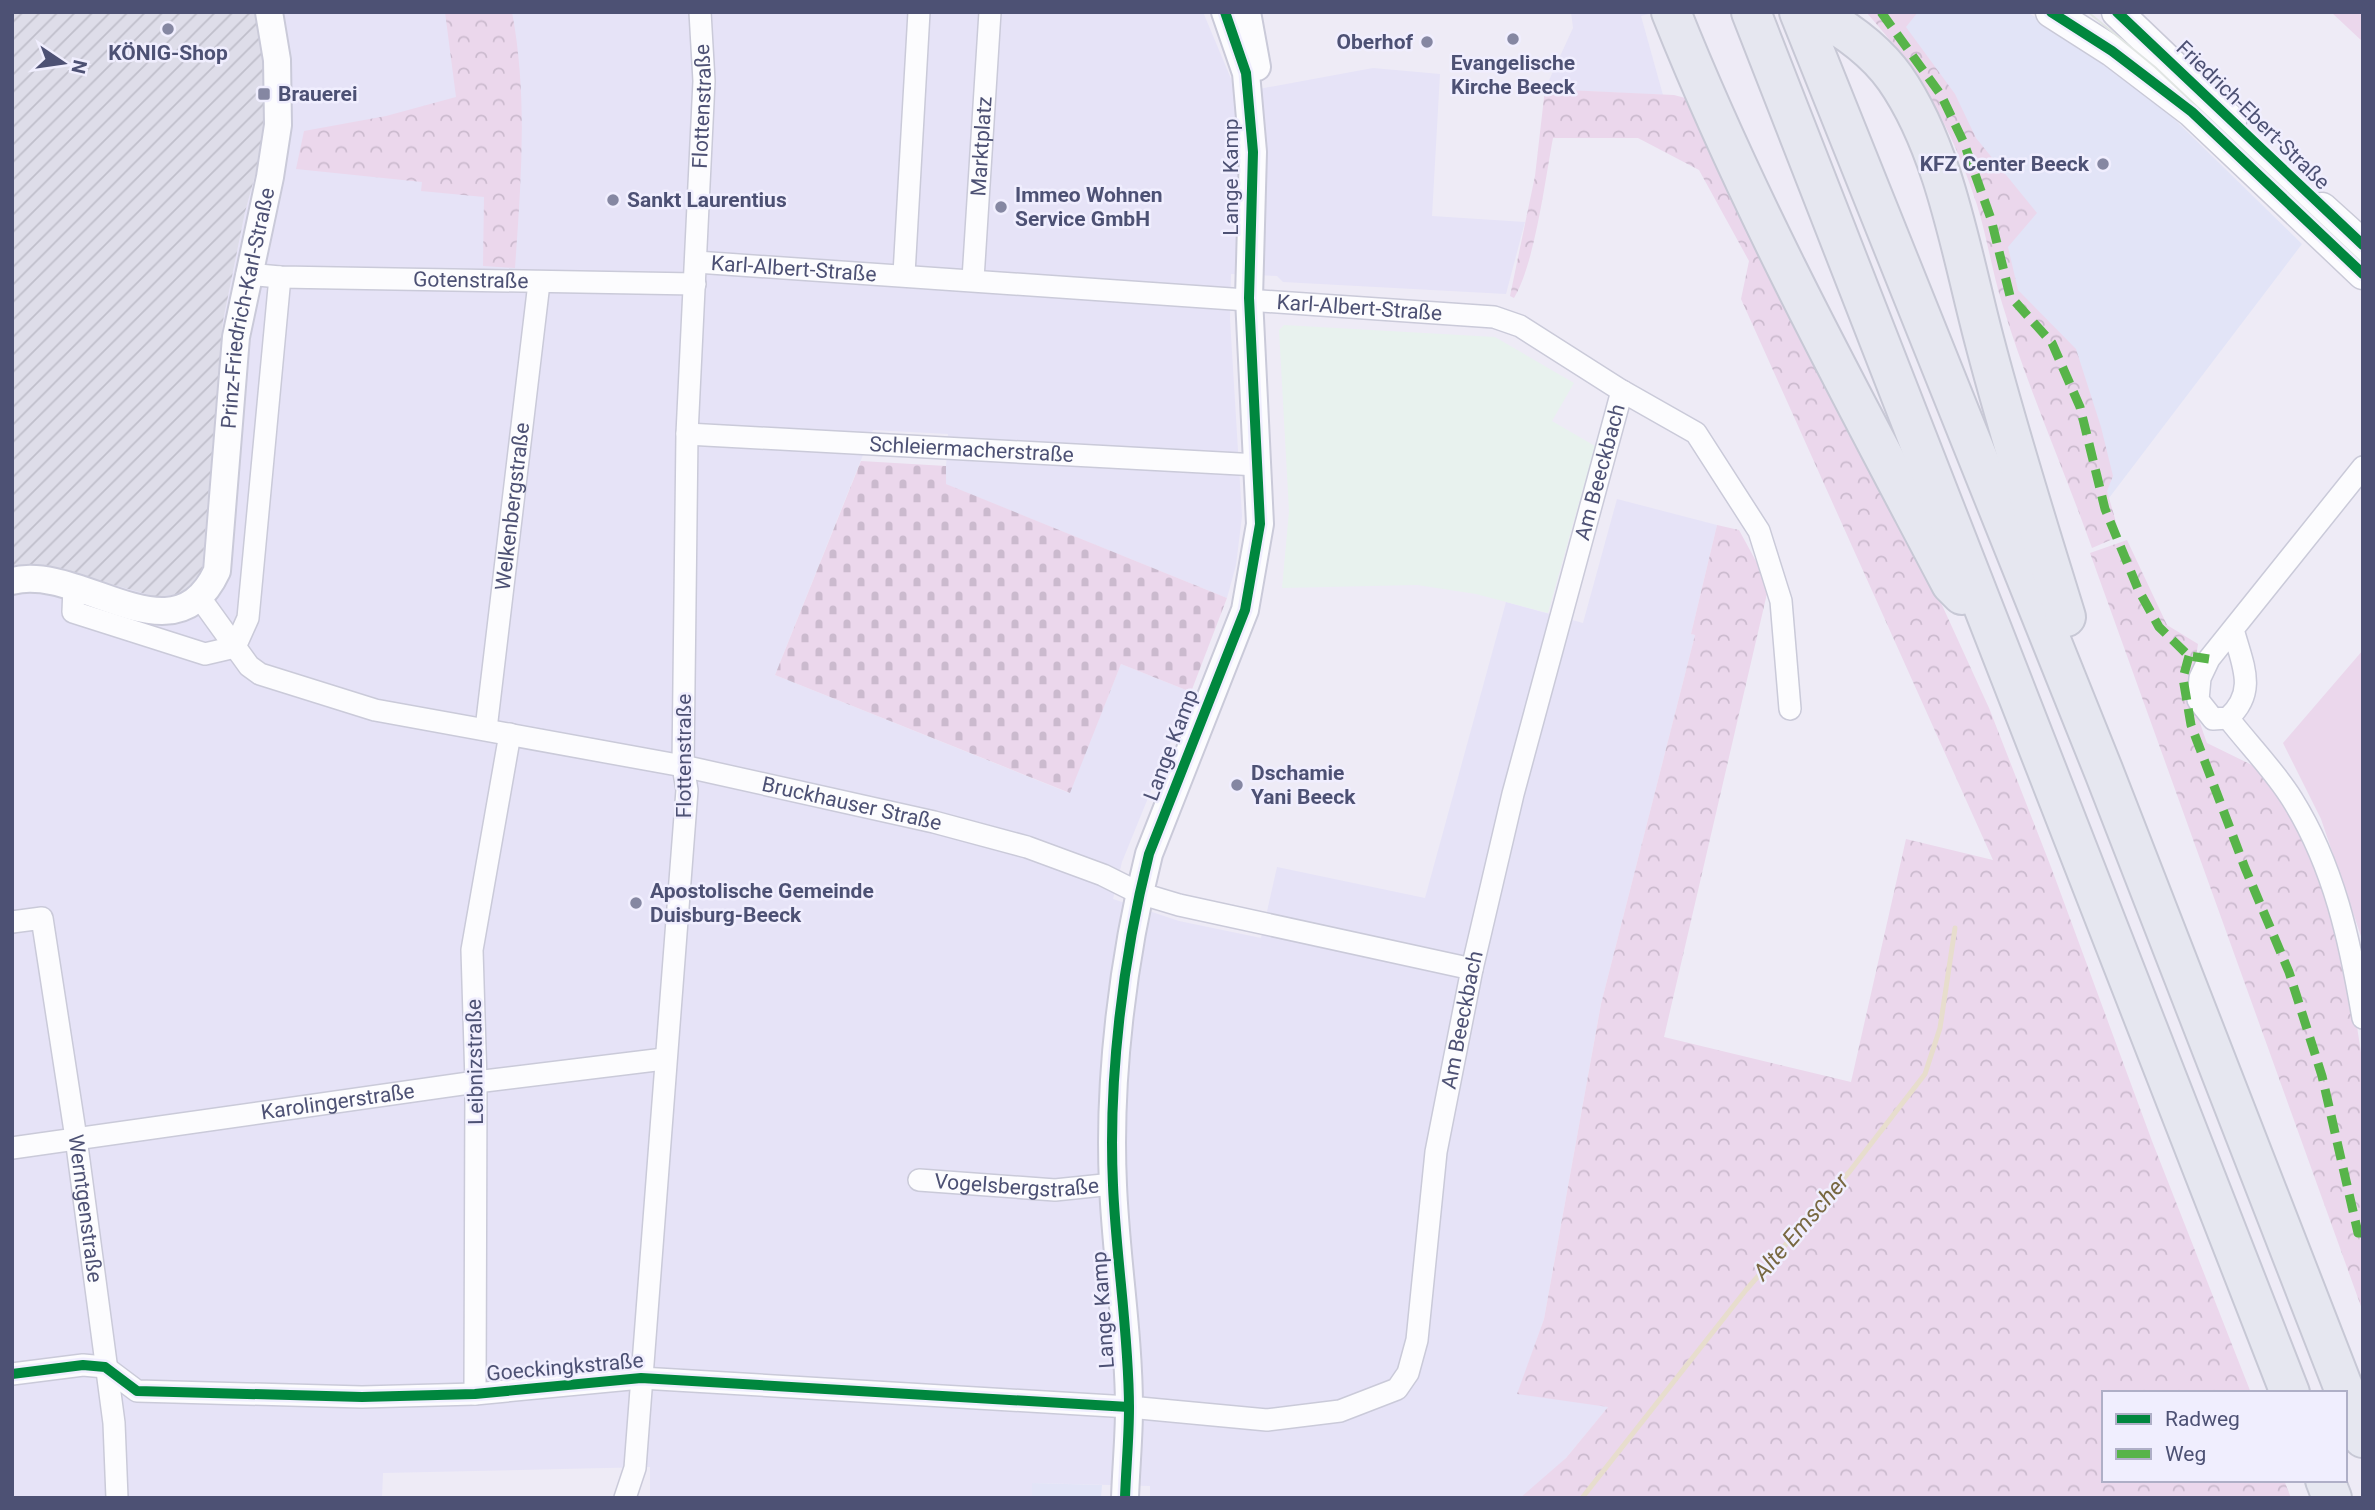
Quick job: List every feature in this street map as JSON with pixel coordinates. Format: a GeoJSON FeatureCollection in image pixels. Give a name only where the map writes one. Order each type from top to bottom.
{"type":"FeatureCollection","features":[{"type":"Feature","properties":{"kind":"highway"},"geometry":{"type":"LineString","coordinates":[[1671,12],[1698,80],[1777,250],[1876,442],[1951,584],[1992,626]]}},
{"type":"Feature","properties":{"kind":"highway"},"geometry":{"type":"LineString","coordinates":[[1751,12],[2289,1391]]}},
{"type":"Feature","properties":{"kind":"highway"},"geometry":{"type":"LineString","coordinates":[[1798,12],[2104,772],[2345,1391]]}},
{"type":"Feature","properties":{"kind":"highway"},"geometry":{"type":"LineString","coordinates":[[1815,12],[1853,36],[1895,78],[1924,129],[1945,192],[2010,436],[2083,673],[2104,772]]}},
{"type":"Feature","properties":{"kind":"highway"},"geometry":{"type":"LineString","coordinates":[[2347,1397],[2363,1438]]}},
{"type":"Feature","properties":{"kind":"main road","name":"Friedrich-Ebert-Straße"},"geometry":{"type":"LineString","coordinates":[[2051,12],[2121,58],[2192,112],[2363,274]]}},
{"type":"Feature","properties":{"kind":"main road","name":"Friedrich-Ebert-Straße"},"geometry":{"type":"LineString","coordinates":[[2117,12],[2363,245]]}},
{"type":"Feature","properties":{"kind":"street","name":"Prinz-Friedrich-Karl-Straße"},"geometry":{"type":"LineString","coordinates":[[200,598],[218,571],[236,337],[247,274],[270,177],[278,125],[277,60],[269,12]]}},
{"type":"Feature","properties":{"kind":"street","name":"Flottenstraße"},"geometry":{"type":"LineString","coordinates":[[625,1498],[635,1468],[664,1059],[687,790],[683,766],[687,435],[704,81],[700,12]]}},
{"type":"Feature","properties":{"kind":"street"},"geometry":{"type":"LineString","coordinates":[[904,274],[919,12]]}},
{"type":"Feature","properties":{"kind":"street","name":"Marktplatz"},"geometry":{"type":"LineString","coordinates":[[973,279],[990,12]]}},
{"type":"Feature","properties":{"kind":"street","name":"Lange Kamp"},"geometry":{"type":"LineString","coordinates":[[1125,1498],[1129,1407],[1113,1184],[1118,1054],[1139,893],[1149,854],[1245,610],[1260,524],[1249,298],[1253,152],[1246,73],[1224,12]]}},
{"type":"Feature","properties":{"kind":"street","name":"Lange Kamp"},"geometry":{"type":"LineString","coordinates":[[1247,12],[1254,39],[1260,111],[1253,152]]}},
{"type":"Feature","properties":{"kind":"street"},"geometry":{"type":"LineString","coordinates":[[1254,39],[1260,12]]}},
{"type":"Feature","properties":{"kind":"street","name":"Karl-Albert-Straße"},"geometry":{"type":"LineString","coordinates":[[696,262],[904,274],[1494,317],[1520,326],[1622,391],[1696,433],[1759,531],[1781,601],[1790,709]]}},
{"type":"Feature","properties":{"kind":"street","name":"Gotenstraße"},"geometry":{"type":"LineString","coordinates":[[247,274],[539,283],[695,284]]}},
{"type":"Feature","properties":{"kind":"street","name":"Prinz-Friedrich-Karl-Straße"},"geometry":{"type":"LineString","coordinates":[[235,647],[248,618],[280,277]]}},
{"type":"Feature","properties":{"kind":"street","name":"Welkenbergstraße"},"geometry":{"type":"LineString","coordinates":[[486,729],[539,283]]}},
{"type":"Feature","properties":{"kind":"street","name":"Am Beeckbach"},"geometry":{"type":"LineString","coordinates":[[1129,1407],[1267,1420],[1340,1411],[1397,1389],[1408,1373],[1417,1340],[1436,1152],[1472,969],[1513,794],[1622,391]]}},
{"type":"Feature","properties":{"kind":"street","name":"Schleiermacherstraße"},"geometry":{"type":"LineString","coordinates":[[687,435],[1258,465]]}},
{"type":"Feature","properties":{"kind":"street"},"geometry":{"type":"LineString","coordinates":[[2233,629],[2247,684],[2243,705],[2228,718],[2213,719],[2198,700],[2200,678],[2209,659],[2233,629],[2363,467]]}},
{"type":"Feature","properties":{"kind":"street"},"geometry":{"type":"LineString","coordinates":[[12,581],[28,577],[46,578],[147,611],[167,612],[200,598]]}},
{"type":"Feature","properties":{"kind":"street"},"geometry":{"type":"LineString","coordinates":[[74,587],[73,612],[205,654],[235,647]]}},
{"type":"Feature","properties":{"kind":"street","name":"Bruckhauser Straße"},"geometry":{"type":"LineString","coordinates":[[200,598],[249,666],[260,674],[317,694],[374,710],[683,766],[934,822],[1027,847],[1103,875],[1139,893],[1179,905],[1472,969]]}},
{"type":"Feature","properties":{"kind":"street"},"geometry":{"type":"LineString","coordinates":[[2228,718],[2291,798],[2323,859],[2343,914],[2363,1018]]}},
{"type":"Feature","properties":{"kind":"street","name":"Leibnizstraße"},"geometry":{"type":"LineString","coordinates":[[475,1394],[476,1082],[472,950],[510,734]]}},
{"type":"Feature","properties":{"kind":"street","name":"Werntgenstraße"},"geometry":{"type":"LineString","coordinates":[[12,922],[41,918],[76,1138],[114,1423],[117,1498]]}},
{"type":"Feature","properties":{"kind":"street","name":"Karolingerstraße"},"geometry":{"type":"LineString","coordinates":[[12,1148],[476,1082],[664,1059]]}},
{"type":"Feature","properties":{"kind":"street","name":"Vogelsbergstraße"},"geometry":{"type":"LineString","coordinates":[[919,1180],[1055,1190],[1113,1184]]}},
{"type":"Feature","properties":{"kind":"street"},"geometry":{"type":"LineString","coordinates":[[12,1374],[83,1365],[105,1367]]}},
{"type":"Feature","properties":{"kind":"street","name":"Goeckingkstraße"},"geometry":{"type":"LineString","coordinates":[[105,1367],[136,1391],[362,1396],[475,1394],[641,1378],[1129,1407]]}},
{"type":"Feature","properties":{"kind":"shaded area"},"geometry":{"type":"Polygon","coordinates":[[[12,12],[261,12],[272,71],[262,150],[245,212],[223,321],[202,570],[185,593],[157,597],[52,568],[12,568],[12,12]]]}},
{"type":"Feature","properties":{"kind":"shaded area"},"geometry":{"type":"Polygon","coordinates":[[[261,12],[1203,12],[1237,93],[1373,68],[1440,74],[1432,216],[1525,222],[1506,294],[1283,282],[1277,276],[1231,274],[1230,319],[1242,516],[1236,565],[1227,598],[945,484],[948,434],[873,430],[775,675],[1069,793],[1121,664],[1191,692],[1122,862],[1113,899],[1179,921],[1261,938],[1277,867],[1425,898],[1506,602],[1583,623],[1617,499],[1717,525],[1691,634],[1695,635],[1601,1004],[1544,1319],[1518,1393],[1609,1406],[1566,1458],[1535,1487],[1520,1498],[1150,1498],[1150,1486],[1033,1483],[1032,1498],[650,1498],[650,1467],[383,1473],[382,1498],[12,1498],[12,568],[52,568],[101,579],[216,422],[223,321],[245,212],[262,150],[261,12]]]}},
{"type":"Feature","properties":{"kind":"shaded area"},"geometry":{"type":"Polygon","coordinates":[[[1571,12],[1655,12],[1641,16],[1663,95],[1545,89],[1573,28],[1571,12]]]}},
{"type":"Feature","properties":{"kind":"shaded area"},"geometry":{"type":"Polygon","coordinates":[[[1907,12],[2027,12],[2069,37],[2169,114],[2302,244],[2109,498],[2020,299],[2004,248],[2004,203],[1896,22],[1907,12]]]}},
{"type":"Feature","properties":{"kind":"shaded area"},"geometry":{"type":"Polygon","coordinates":[[[1284,325],[1495,337],[1574,383],[1552,421],[1595,446],[1548,613],[1476,594],[1417,585],[1282,588],[1289,511],[1279,330],[1284,325]]]}},
{"type":"Feature","properties":{"kind":"shaded area"},"geometry":{"type":"Polygon","coordinates":[[[1032,1483],[1102,1485],[1101,1498],[1032,1498],[1032,1483]]]}},
{"type":"Feature","properties":{"kind":"green space"},"geometry":{"type":"Polygon","coordinates":[[[445,12],[512,12],[522,108],[515,268],[483,266],[484,197],[421,191],[422,182],[296,169],[304,131],[386,116],[456,97],[445,12]]]}},
{"type":"Feature","properties":{"kind":"green space"},"geometry":{"type":"Polygon","coordinates":[[[1866,12],[1918,12],[1906,27],[1955,94],[1976,138],[2037,213],[2008,247],[2018,290],[2076,349],[2101,427],[2113,476],[2107,491],[2120,536],[2092,548],[2012,334],[1967,176],[1945,125],[1918,79],[1866,12]]]}},
{"type":"Feature","properties":{"kind":"green space"},"geometry":{"type":"Polygon","coordinates":[[[2331,12],[2363,12],[2363,42],[2331,12]]]}},
{"type":"Feature","properties":{"kind":"green space"},"geometry":{"type":"Polygon","coordinates":[[[1545,89],[1674,95],[1693,100],[1900,513],[1989,708],[2152,1141],[2250,1391],[2102,1391],[2102,1482],[2285,1482],[2291,1498],[1520,1498],[1566,1458],[1608,1407],[1517,1394],[1544,1319],[1601,1004],[1695,635],[1691,634],[1717,525],[1739,530],[1769,585],[1664,1037],[1851,1082],[1906,839],[1993,860],[1741,299],[1749,261],[1699,170],[1638,138],[1553,138],[1528,264],[1514,298],[1510,296],[1535,176],[1545,89]]]}},
{"type":"Feature","properties":{"kind":"green space"},"geometry":{"type":"Polygon","coordinates":[[[861,461],[946,466],[946,484],[1227,598],[1191,692],[1121,664],[1070,793],[775,675],[861,461]]]}},
{"type":"Feature","properties":{"kind":"green space"},"geometry":{"type":"Polygon","coordinates":[[[2127,540],[2167,625],[2198,644],[2194,695],[2207,743],[2256,767],[2289,809],[2330,900],[2352,994],[2362,1059],[2363,1312],[2090,553],[2127,540]]]}},
{"type":"Feature","properties":{"kind":"green space"},"geometry":{"type":"Polygon","coordinates":[[[2363,650],[2363,942],[2321,819],[2283,743],[2363,650]]]}},
{"type":"Feature","properties":{"kind":"waterway","name":"Alte Emscher"},"geometry":{"type":"LineString","coordinates":[[1582,1498],[1746,1290],[1850,1171],[1925,1074],[1940,1028],[1955,928]]}},
{"type":"Feature","properties":{"kind":"tram line"},"geometry":{"type":"LineString","coordinates":[[2088,12],[2155,67],[2363,264]]}},
{"type":"Feature","properties":{"kind":"marked path"},"geometry":{"type":"LineString","coordinates":[[1881,12],[1941,95],[1964,143],[1991,219],[2010,296],[2052,343],[2080,407],[2105,509],[2138,589],[2159,627],[2189,656],[2209,659]]}},
{"type":"Feature","properties":{"kind":"marked path"},"geometry":{"type":"LineString","coordinates":[[2189,656],[2183,678],[2191,725],[2245,868],[2289,972],[2322,1076],[2358,1233],[2363,1233]]}},
{"type":"Feature","properties":{"kind":"cycle path"},"geometry":{"type":"LineString","coordinates":[[1125,1498],[1128,1380],[1112,1145],[1119,1018],[1132,934],[1149,854],[1245,610],[1260,524],[1249,298],[1253,152],[1246,73],[1225,12]]}},
{"type":"Feature","properties":{"kind":"cycle path"},"geometry":{"type":"LineString","coordinates":[[2051,12],[2112,51],[2192,112],[2363,274]]}},
{"type":"Feature","properties":{"kind":"cycle path"},"geometry":{"type":"LineString","coordinates":[[2117,12],[2363,245]]}},
{"type":"Feature","properties":{"kind":"cycle path"},"geometry":{"type":"LineString","coordinates":[[12,1374],[83,1365],[105,1367],[137,1391],[362,1397],[475,1394],[641,1378],[1129,1407]]}},
{"type":"Feature","properties":{"kind":"place","name":"KÖNIG-Shop"},"geometry":{"type":"Point","coordinates":[168,29]}},
{"type":"Feature","properties":{"kind":"place","name":"Evangelische Kirche Beeck"},"geometry":{"type":"Point","coordinates":[1513,39]}},
{"type":"Feature","properties":{"kind":"place","name":"Oberhof"},"geometry":{"type":"Point","coordinates":[1427,42]}},
{"type":"Feature","properties":{"kind":"place","name":"Brauerei"},"geometry":{"type":"Point","coordinates":[264,94]}},
{"type":"Feature","properties":{"kind":"place","name":"KFZ Center Beeck"},"geometry":{"type":"Point","coordinates":[2103,164]}},
{"type":"Feature","properties":{"kind":"place","name":"Sankt Laurentius"},"geometry":{"type":"Point","coordinates":[613,200]}},
{"type":"Feature","properties":{"kind":"place","name":"Immeo Wohnen Service GmbH"},"geometry":{"type":"Point","coordinates":[1001,207]}},
{"type":"Feature","properties":{"kind":"place","name":"Dschamie Yani Beeck"},"geometry":{"type":"Point","coordinates":[1237,785]}},
{"type":"Feature","properties":{"kind":"place","name":"Apostolische Gemeinde Duisburg-Beeck"},"geometry":{"type":"Point","coordinates":[636,903]}}]}
